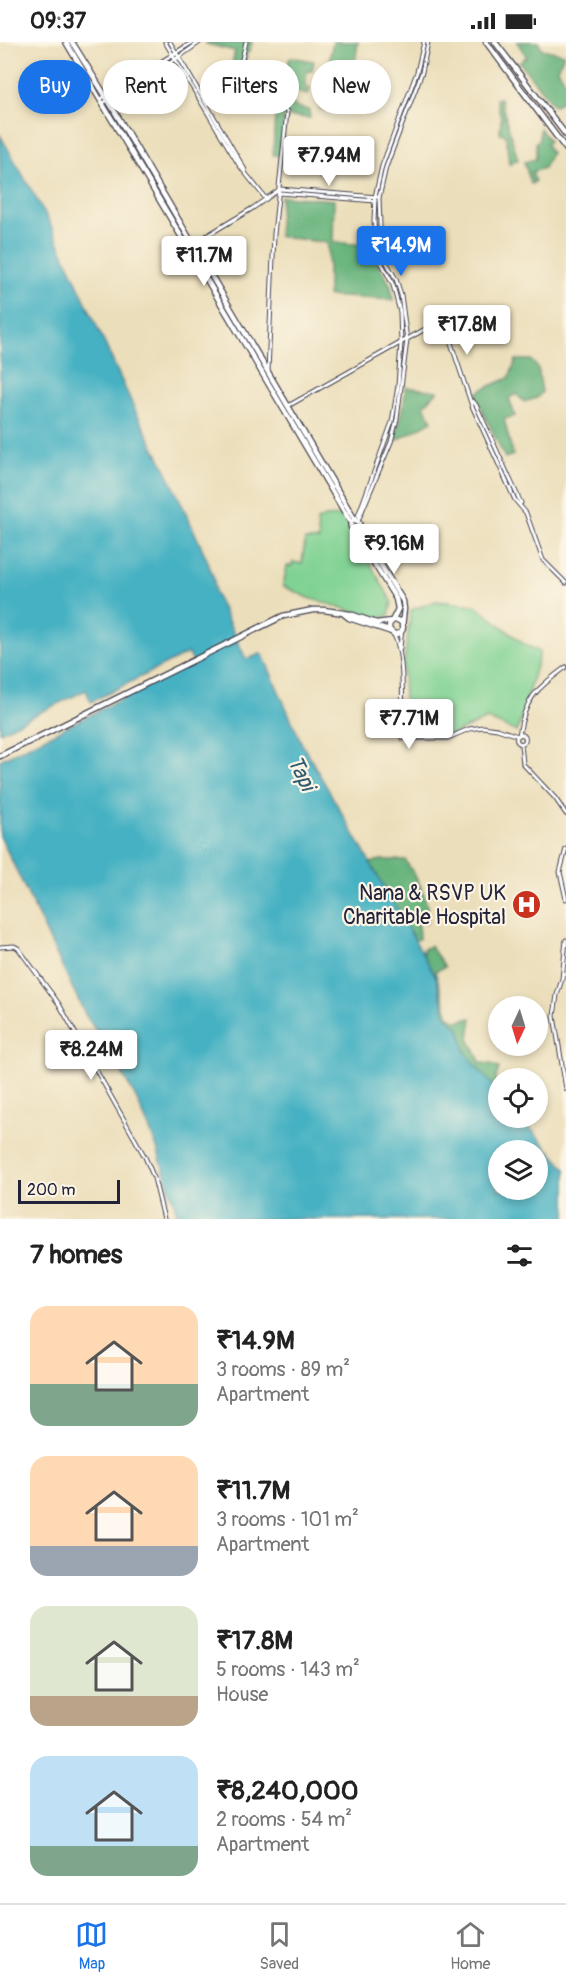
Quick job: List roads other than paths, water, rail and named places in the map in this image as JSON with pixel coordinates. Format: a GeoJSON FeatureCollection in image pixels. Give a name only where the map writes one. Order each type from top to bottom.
{"type":"FeatureCollection","features":[{"type":"Feature","properties":{"kind":"main road"},"geometry":{"type":"LineString","coordinates":[[66,42],[103,98]]}},
{"type":"Feature","properties":{"kind":"main road"},"geometry":{"type":"LineString","coordinates":[[72,42],[103,98]]}},
{"type":"Feature","properties":{"kind":"main road"},"geometry":{"type":"LineString","coordinates":[[485,52],[496,42],[566,135]]}},
{"type":"Feature","properties":{"kind":"main road"},"geometry":{"type":"LineString","coordinates":[[485,43],[566,149]]}},
{"type":"Feature","properties":{"kind":"main road"},"geometry":{"type":"LineString","coordinates":[[498,71],[504,66]]}},
{"type":"Feature","properties":{"kind":"main road"},"geometry":{"type":"LineString","coordinates":[[112,114],[265,375],[403,601],[402,627],[399,632],[392,632],[349,618],[344,614]]}},
{"type":"Feature","properties":{"kind":"main road"},"geometry":{"type":"LineString","coordinates":[[265,375],[288,406],[396,599],[399,609],[389,627],[392,632]]}},
{"type":"Feature","properties":{"kind":"main road"},"geometry":{"type":"LineString","coordinates":[[0,756],[283,616],[313,610],[344,614],[376,623],[400,621],[402,627]]}},
{"type":"Feature","properties":{"kind":"street"},"geometry":{"type":"LineString","coordinates":[[165,42],[241,160],[247,174],[266,199]]}},
{"type":"Feature","properties":{"kind":"street"},"geometry":{"type":"LineString","coordinates":[[170,42],[176,57]]}},
{"type":"Feature","properties":{"kind":"street"},"geometry":{"type":"LineString","coordinates":[[176,57],[193,42]]}},
{"type":"Feature","properties":{"kind":"street"},"geometry":{"type":"LineString","coordinates":[[171,60],[200,42]]}},
{"type":"Feature","properties":{"kind":"street"},"geometry":{"type":"LineString","coordinates":[[246,42],[240,75],[253,92],[280,100],[286,110],[274,234],[265,375]]}},
{"type":"Feature","properties":{"kind":"street"},"geometry":{"type":"LineString","coordinates":[[355,524],[392,422],[398,386],[400,312],[393,285],[376,254],[374,222],[377,199],[386,167],[422,72],[426,42]]}},
{"type":"Feature","properties":{"kind":"street"},"geometry":{"type":"LineString","coordinates":[[189,246],[278,191],[377,199]]}},
{"type":"Feature","properties":{"kind":"street"},"geometry":{"type":"LineString","coordinates":[[355,524],[391,442],[397,419],[407,340],[401,295],[396,279],[381,252],[377,199]]}},
{"type":"Feature","properties":{"kind":"street"},"geometry":{"type":"LineString","coordinates":[[288,406],[443,319],[471,400],[476,405],[519,497],[543,560],[566,583]]}},
{"type":"Feature","properties":{"kind":"street"},"geometry":{"type":"LineString","coordinates":[[402,627],[400,653],[402,738],[448,738],[469,729],[483,727],[524,736],[526,740],[521,744]]}},
{"type":"Feature","properties":{"kind":"street"},"geometry":{"type":"LineString","coordinates":[[392,632],[400,653]]}},
{"type":"Feature","properties":{"kind":"street"},"geometry":{"type":"LineString","coordinates":[[566,667],[536,690],[527,705],[517,740],[521,744],[523,764],[555,798],[566,814]]}},
{"type":"Feature","properties":{"kind":"street"},"geometry":{"type":"LineString","coordinates":[[566,849],[560,872],[566,899]]}},
{"type":"Feature","properties":{"kind":"street"},"geometry":{"type":"LineString","coordinates":[[566,940],[562,979],[554,1016],[566,1089]]}},
{"type":"Feature","properties":{"kind":"street"},"geometry":{"type":"LineString","coordinates":[[0,947],[18,948],[59,1004],[145,1156],[164,1219]]}},
{"type":"Feature","properties":{"kind":"water","name":"Tapi"},"geometry":{"type":"Polygon","coordinates":[[[0,135],[48,219],[136,412],[168,474],[206,557],[214,579],[215,593],[245,657],[248,659],[263,655],[302,744],[436,977],[446,1016],[460,1029],[465,1051],[488,1080],[488,1128],[530,1128],[540,1140],[488,1140],[488,1200],[548,1200],[548,1149],[566,1169],[566,1219],[179,1219],[155,1142],[137,1100],[110,1051],[86,1016],[0,836],[0,760],[194,663],[188,653],[91,702],[86,690],[0,732],[0,135]]]}},
{"type":"Feature","properties":{"kind":"place","name":"Nana & RSVP UK Charitable Hospital"},"geometry":{"type":"Point","coordinates":[527,905]}}]}
